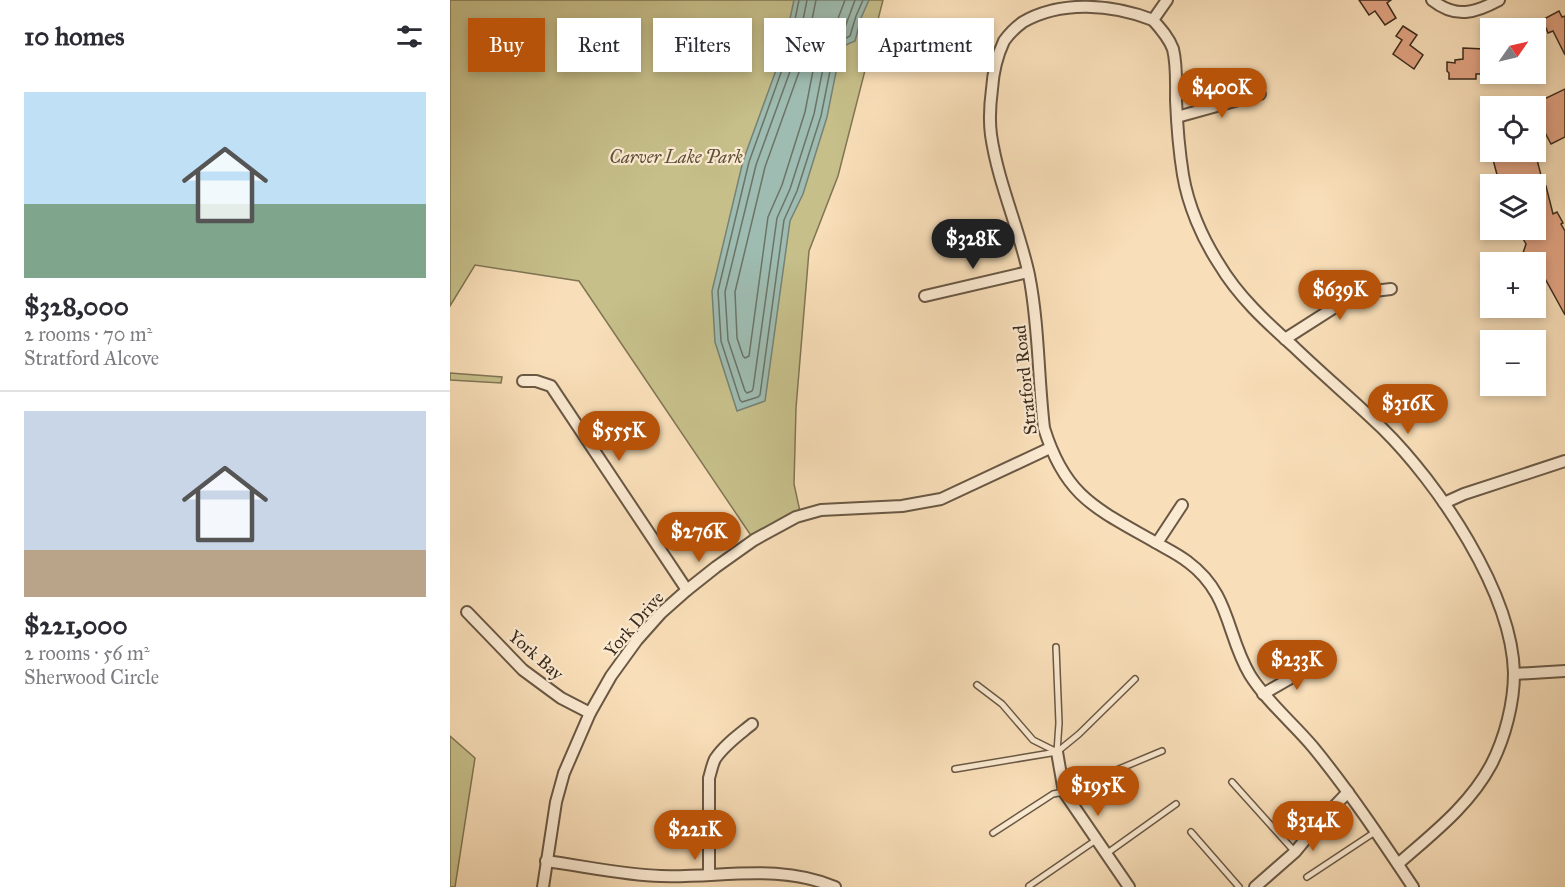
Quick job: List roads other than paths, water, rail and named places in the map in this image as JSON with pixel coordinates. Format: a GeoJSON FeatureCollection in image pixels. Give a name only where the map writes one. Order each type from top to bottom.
{"type":"FeatureCollection","features":[{"type":"Feature","properties":{"kind":"street"},"geometry":{"type":"LineString","coordinates":[[1167,0],[1153,20],[1173,48],[1183,179],[1192,210],[1217,262],[1232,284],[1263,319],[1382,429],[1421,472],[1459,525],[1504,617],[1510,640],[1514,674],[1508,716],[1501,742],[1479,784],[1464,803],[1398,864]]}},
{"type":"Feature","properties":{"kind":"street"},"geometry":{"type":"LineString","coordinates":[[1432,0],[1446,9],[1463,12],[1478,10],[1499,0]]}},
{"type":"Feature","properties":{"kind":"street","name":"Stratford Road"},"geometry":{"type":"LineString","coordinates":[[1153,20],[1107,6],[1077,4],[1052,8],[1030,17],[1017,27],[1005,40],[998,56],[990,104],[991,133],[996,160],[1028,272],[1036,321],[1044,428],[1050,448],[1069,482],[1083,497],[1103,513],[1188,561],[1214,589],[1224,608],[1250,675],[1263,694],[1295,726],[1348,792],[1411,886]]}},
{"type":"Feature","properties":{"kind":"street"},"geometry":{"type":"LineString","coordinates":[[1177,117],[1260,94]]}},
{"type":"Feature","properties":{"kind":"street"},"geometry":{"type":"LineString","coordinates":[[925,296],[1028,272]]}},
{"type":"Feature","properties":{"kind":"street"},"geometry":{"type":"LineString","coordinates":[[1285,339],[1357,293],[1391,289]]}},
{"type":"Feature","properties":{"kind":"street"},"geometry":{"type":"LineString","coordinates":[[523,381],[536,381],[551,386],[687,590]]}},
{"type":"Feature","properties":{"kind":"street","name":"York Drive"},"geometry":{"type":"LineString","coordinates":[[543,887],[556,802],[564,773],[590,713],[611,676],[637,640],[661,613],[687,590],[754,540],[796,517],[821,510],[902,506],[941,499],[1050,448]]}},
{"type":"Feature","properties":{"kind":"street"},"geometry":{"type":"LineString","coordinates":[[1444,503],[1565,460]]}},
{"type":"Feature","properties":{"kind":"street"},"geometry":{"type":"LineString","coordinates":[[1157,543],[1182,505]]}},
{"type":"Feature","properties":{"kind":"street","name":"York Bay"},"geometry":{"type":"LineString","coordinates":[[467,612],[522,670],[561,698],[590,713]]}},
{"type":"Feature","properties":{"kind":"street"},"geometry":{"type":"LineString","coordinates":[[1263,694],[1317,663]]}},
{"type":"Feature","properties":{"kind":"street"},"geometry":{"type":"LineString","coordinates":[[1514,674],[1565,671]]}},
{"type":"Feature","properties":{"kind":"street"},"geometry":{"type":"LineString","coordinates":[[709,875],[709,778],[712,766],[716,758],[733,740],[752,724]]}},
{"type":"Feature","properties":{"kind":"street"},"geometry":{"type":"LineString","coordinates":[[1057,752],[1064,792],[1129,887]]}},
{"type":"Feature","properties":{"kind":"street"},"geometry":{"type":"LineString","coordinates":[[1255,887],[1295,852],[1348,792]]}},
{"type":"Feature","properties":{"kind":"street"},"geometry":{"type":"LineString","coordinates":[[546,861],[661,876],[779,873],[804,877],[835,887]]}},
{"type":"Feature","properties":{"kind":"lane"},"geometry":{"type":"LineString","coordinates":[[1056,647],[1059,723],[1057,752]]}},
{"type":"Feature","properties":{"kind":"lane"},"geometry":{"type":"LineString","coordinates":[[955,769],[1057,752],[1079,734],[1135,679]]}},
{"type":"Feature","properties":{"kind":"lane"},"geometry":{"type":"LineString","coordinates":[[977,686],[1002,704],[1033,740],[1057,752]]}},
{"type":"Feature","properties":{"kind":"lane"},"geometry":{"type":"LineString","coordinates":[[993,833],[1053,794],[1064,792],[1162,750]]}},
{"type":"Feature","properties":{"kind":"lane"},"geometry":{"type":"LineString","coordinates":[[1232,782],[1295,852]]}},
{"type":"Feature","properties":{"kind":"lane"},"geometry":{"type":"LineString","coordinates":[[1106,854],[1176,804]]}},
{"type":"Feature","properties":{"kind":"lane"},"geometry":{"type":"LineString","coordinates":[[1191,832],[1239,887]]}},
{"type":"Feature","properties":{"kind":"lane"},"geometry":{"type":"LineString","coordinates":[[1307,878],[1375,832]]}},
{"type":"Feature","properties":{"kind":"lane"},"geometry":{"type":"LineString","coordinates":[[1029,886],[1096,840]]}},
{"type":"Feature","properties":{"kind":"water"},"geometry":{"type":"Polygon","coordinates":[[[794,0],[869,0],[861,18],[858,18],[855,41],[846,45],[846,18],[790,18],[794,0]]]}},
{"type":"Feature","properties":{"kind":"water"},"geometry":{"type":"Polygon","coordinates":[[[775,72],[836,72],[827,117],[803,194],[790,221],[765,401],[737,411],[715,342],[712,291],[743,161],[775,72]]]}},
{"type":"Feature","properties":{"kind":"park label","name":"Carver Lake Park"},"geometry":{"type":"Point","coordinates":[676,157]}}]}
